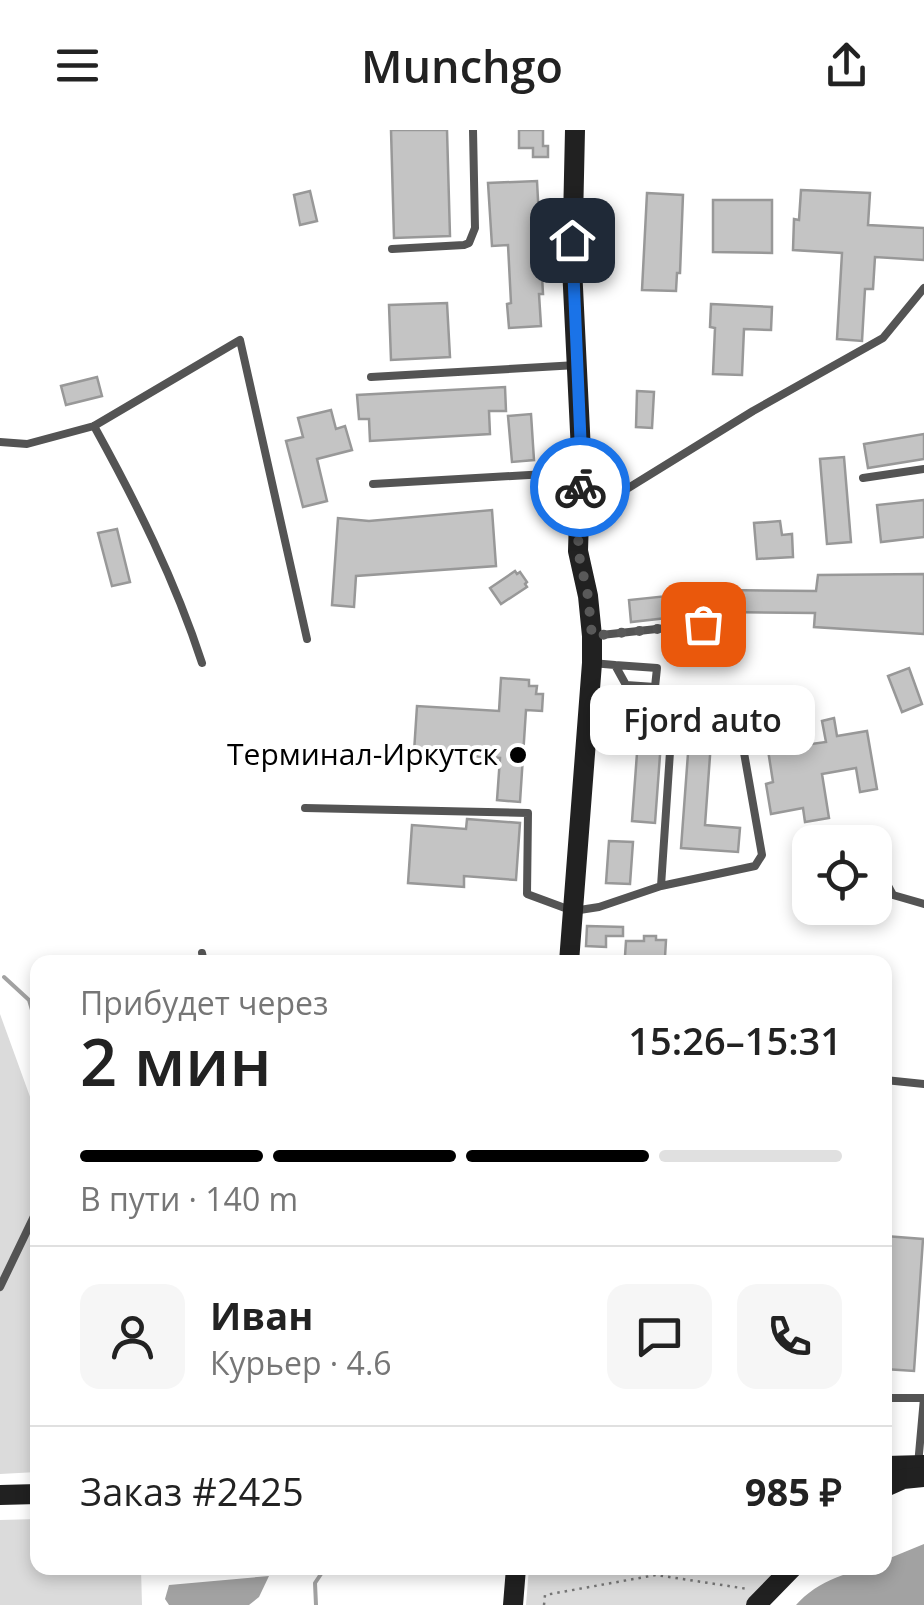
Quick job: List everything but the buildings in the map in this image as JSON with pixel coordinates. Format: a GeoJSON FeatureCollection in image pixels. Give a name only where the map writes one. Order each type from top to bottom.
{"type":"FeatureCollection","features":[{"type":"Feature","properties":{"kind":"street"},"geometry":{"type":"LineString","coordinates":[[570,955],[592,662],[588,596],[578,551],[580,472],[572,267],[575,130]]}},
{"type":"Feature","properties":{"kind":"street"},"geometry":{"type":"LineString","coordinates":[[892,1467],[922,1471]]}},
{"type":"Feature","properties":{"kind":"street"},"geometry":{"type":"LineString","coordinates":[[892,1484],[922,1471]]}},
{"type":"Feature","properties":{"kind":"street"},"geometry":{"type":"LineString","coordinates":[[0,1495],[30,1494]]}},
{"type":"Feature","properties":{"kind":"street"},"geometry":{"type":"LineString","coordinates":[[512,1605],[515,1575]]}},
{"type":"Feature","properties":{"kind":"street"},"geometry":{"type":"LineString","coordinates":[[753,1597],[783,1575]]}},
{"type":"Feature","properties":{"kind":"lane"},"geometry":{"type":"LineString","coordinates":[[392,250],[469,243],[475,228],[472,130]]}},
{"type":"Feature","properties":{"kind":"lane"},"geometry":{"type":"LineString","coordinates":[[579,519],[753,411],[883,338],[924,288]]}},
{"type":"Feature","properties":{"kind":"lane"},"geometry":{"type":"LineString","coordinates":[[0,442],[27,444],[94,426],[240,340],[307,639]]}},
{"type":"Feature","properties":{"kind":"lane"},"geometry":{"type":"LineString","coordinates":[[370,377],[577,365]]}},
{"type":"Feature","properties":{"kind":"lane"},"geometry":{"type":"LineString","coordinates":[[94,426],[133,497],[187,617],[202,663]]}},
{"type":"Feature","properties":{"kind":"lane"},"geometry":{"type":"LineString","coordinates":[[862,478],[924,469]]}},
{"type":"Feature","properties":{"kind":"lane"},"geometry":{"type":"LineString","coordinates":[[373,484],[580,472]]}},
{"type":"Feature","properties":{"kind":"lane"},"geometry":{"type":"LineString","coordinates":[[592,636],[703,624]]}},
{"type":"Feature","properties":{"kind":"lane"},"geometry":{"type":"LineString","coordinates":[[592,662],[656,668],[656,686],[626,684],[615,665]]}},
{"type":"Feature","properties":{"kind":"lane"},"geometry":{"type":"LineString","coordinates":[[585,742],[613,744],[628,735],[629,714],[588,711]]}},
{"type":"Feature","properties":{"kind":"lane"},"geometry":{"type":"LineString","coordinates":[[305,808],[528,813],[528,894],[573,911],[599,906],[661,886],[756,866],[762,855],[743,747],[724,724],[672,722],[661,886]]}},
{"type":"Feature","properties":{"kind":"lane"},"geometry":{"type":"LineString","coordinates":[[892,893],[924,904]]}},
{"type":"Feature","properties":{"kind":"lane"},"geometry":{"type":"LineString","coordinates":[[892,1081],[924,1084]]}},
{"type":"Feature","properties":{"kind":"lane"},"geometry":{"type":"LineString","coordinates":[[0,1287],[30,1225]]}},
{"type":"Feature","properties":{"kind":"lane"},"geometry":{"type":"LineString","coordinates":[[892,1398],[924,1398],[922,1471]]}},
{"type":"Feature","properties":{"kind":"path"},"geometry":{"type":"LineString","coordinates":[[544,1605],[545,1595],[651,1575]]}},
{"type":"Feature","properties":{"kind":"path"},"geometry":{"type":"LineString","coordinates":[[660,1575],[753,1597]]}},
{"type":"Feature","properties":{"kind":"shaded area"},"geometry":{"type":"Polygon","coordinates":[[[0,1014],[30,1097],[30,1472],[0,1474],[0,1014]]]}},
{"type":"Feature","properties":{"kind":"shaded area"},"geometry":{"type":"Polygon","coordinates":[[[30,1519],[30,1575],[141,1575],[142,1605],[0,1605],[0,1520],[30,1519]]]}},
{"type":"Feature","properties":{"kind":"shaded area"},"geometry":{"type":"Polygon","coordinates":[[[924,1544],[924,1605],[796,1605],[825,1583],[843,1575],[892,1575],[892,1557],[924,1544]]]}},
{"type":"Feature","properties":{"kind":"shaded area"},"geometry":{"type":"Polygon","coordinates":[[[528,1575],[778,1575],[754,1605],[526,1605],[528,1575]]]}},
{"type":"Feature","properties":{"kind":"shaded area"},"geometry":{"type":"Polygon","coordinates":[[[269,1576],[259,1597],[249,1605],[169,1605],[165,1599],[169,1585],[269,1576]]]}},
{"type":"Feature","properties":{"kind":"waterway"},"geometry":{"type":"LineString","coordinates":[[4,977],[30,1003]]}},
{"type":"Feature","properties":{"kind":"waterway"},"geometry":{"type":"LineString","coordinates":[[316,1605],[315,1583],[320,1575]]}},
{"type":"Feature","properties":{"kind":"way so far"},"geometry":{"type":"LineString","coordinates":[[580,487],[578,551],[592,636],[703,624]]}},
{"type":"Feature","properties":{"kind":"place","name":"Fjord auto"},"geometry":{"type":"Point","coordinates":[703,624]}},
{"type":"Feature","properties":{"kind":"place","name":"Терминал-Иркутск"},"geometry":{"type":"Point","coordinates":[518,755]}},
{"type":"Feature","properties":{"kind":"route"},"geometry":{"type":"LineString","coordinates":[[572,240],[580,487]]}}]}
